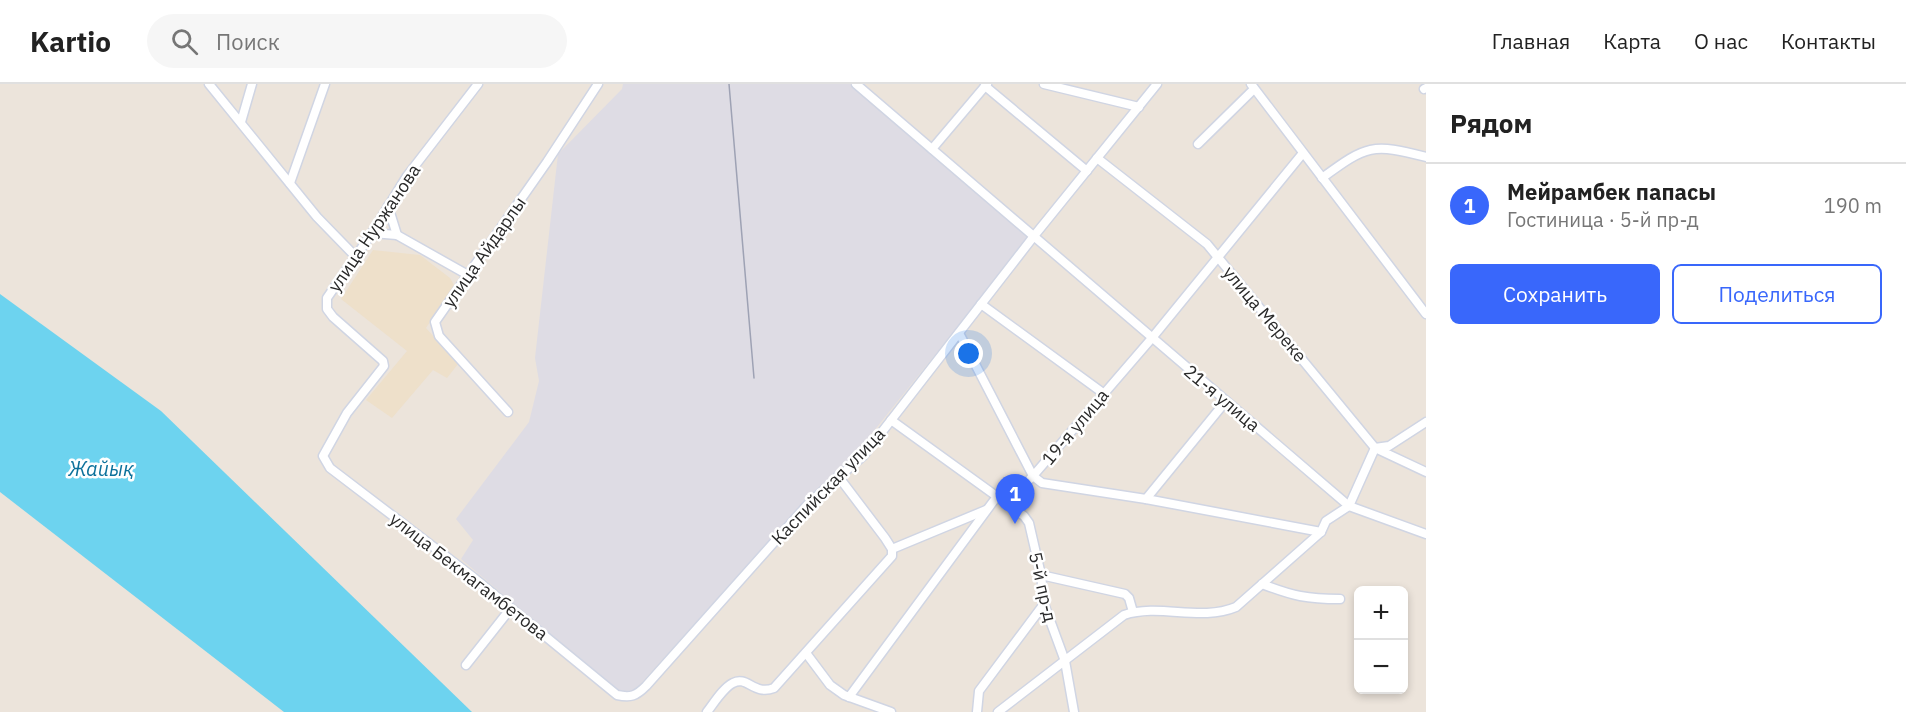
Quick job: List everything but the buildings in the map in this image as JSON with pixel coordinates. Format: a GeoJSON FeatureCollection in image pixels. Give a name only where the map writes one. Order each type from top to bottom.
{"type":"FeatureCollection","features":[{"type":"Feature","properties":{"kind":"street"},"geometry":{"type":"LineString","coordinates":[[209,84],[317,217],[355,256]]}},
{"type":"Feature","properties":{"kind":"street"},"geometry":{"type":"LineString","coordinates":[[241,122],[252,84]]}},
{"type":"Feature","properties":{"kind":"street"},"geometry":{"type":"LineString","coordinates":[[290,183],[326,84]]}},
{"type":"Feature","properties":{"kind":"street","name":"улица Нуржанова"},"geometry":{"type":"LineString","coordinates":[[323,456],[347,413],[384,366],[383,361],[333,317],[327,309],[327,297],[372,233],[407,176],[478,84]]}},
{"type":"Feature","properties":{"kind":"street","name":"улица Айдарлы"},"geometry":{"type":"LineString","coordinates":[[508,412],[439,336],[435,322],[547,162],[598,84]]}},
{"type":"Feature","properties":{"kind":"street","name":"21-я улица"},"geometry":{"type":"LineString","coordinates":[[856,84],[1349,506],[1426,534]]}},
{"type":"Feature","properties":{"kind":"street"},"geometry":{"type":"LineString","coordinates":[[1044,84],[1139,107]]}},
{"type":"Feature","properties":{"kind":"street","name":"Каспийская улица"},"geometry":{"type":"LineString","coordinates":[[617,695],[628,698],[636,696],[809,503],[864,455],[1034,236],[1158,84]]}},
{"type":"Feature","properties":{"kind":"street"},"geometry":{"type":"LineString","coordinates":[[933,149],[986,85],[1087,171]]}},
{"type":"Feature","properties":{"kind":"street"},"geometry":{"type":"LineString","coordinates":[[1198,144],[1253,86],[1426,314]]}},
{"type":"Feature","properties":{"kind":"street"},"geometry":{"type":"LineString","coordinates":[[1322,178],[1354,154],[1369,149],[1392,148],[1426,157]]}},
{"type":"Feature","properties":{"kind":"street","name":"19-я улица"},"geometry":{"type":"LineString","coordinates":[[998,495],[1020,489],[1034,476],[1152,338],[1303,153]]}},
{"type":"Feature","properties":{"kind":"street","name":"улица Мереке"},"geometry":{"type":"LineString","coordinates":[[1097,158],[1207,244],[1375,448],[1426,472]]}},
{"type":"Feature","properties":{"kind":"street"},"geometry":{"type":"LineString","coordinates":[[388,206],[396,235]]}},
{"type":"Feature","properties":{"kind":"street"},"geometry":{"type":"LineString","coordinates":[[372,233],[396,235],[468,275]]}},
{"type":"Feature","properties":{"kind":"street"},"geometry":{"type":"LineString","coordinates":[[981,304],[1103,393]]}},
{"type":"Feature","properties":{"kind":"street"},"geometry":{"type":"LineString","coordinates":[[959,333],[1034,476],[1042,483],[1146,499],[1321,532]]}},
{"type":"Feature","properties":{"kind":"street"},"geometry":{"type":"LineString","coordinates":[[1146,499],[1226,401]]}},
{"type":"Feature","properties":{"kind":"street","name":"5-й пр-д"},"geometry":{"type":"LineString","coordinates":[[891,420],[998,495],[1024,516],[1029,524],[1041,575],[1044,604],[1065,661],[1074,712]]}},
{"type":"Feature","properties":{"kind":"street"},"geometry":{"type":"LineString","coordinates":[[998,712],[1110,624],[1133,612],[1220,613],[1236,607],[1321,532],[1326,521],[1349,506],[1375,448],[1389,446],[1426,422]]}},
{"type":"Feature","properties":{"kind":"street","name":"улица Бекмагамбетова"},"geometry":{"type":"LineString","coordinates":[[323,456],[330,468],[511,608],[617,695]]}},
{"type":"Feature","properties":{"kind":"street"},"geometry":{"type":"LineString","coordinates":[[707,712],[731,684],[737,681],[743,681],[759,690],[774,688],[892,556],[892,549],[838,476]]}},
{"type":"Feature","properties":{"kind":"street"},"geometry":{"type":"LineString","coordinates":[[849,697],[998,495]]}},
{"type":"Feature","properties":{"kind":"street"},"geometry":{"type":"LineString","coordinates":[[892,549],[988,509]]}},
{"type":"Feature","properties":{"kind":"street"},"geometry":{"type":"LineString","coordinates":[[1041,575],[1125,594],[1133,612]]}},
{"type":"Feature","properties":{"kind":"street"},"geometry":{"type":"LineString","coordinates":[[1262,584],[1309,599],[1340,599]]}},
{"type":"Feature","properties":{"kind":"street"},"geometry":{"type":"LineString","coordinates":[[977,712],[979,691],[1044,604]]}},
{"type":"Feature","properties":{"kind":"street"},"geometry":{"type":"LineString","coordinates":[[466,665],[511,608]]}},
{"type":"Feature","properties":{"kind":"street"},"geometry":{"type":"LineString","coordinates":[[806,653],[830,685],[849,697],[891,712]]}},
{"type":"Feature","properties":{"kind":"shaded area"},"geometry":{"type":"Polygon","coordinates":[[[623,84],[850,84],[1030,236],[849,462],[807,500],[631,694],[622,694],[461,559],[473,540],[456,519],[529,422],[539,381],[535,358],[558,154],[622,89],[623,84]]]}},
{"type":"Feature","properties":{"kind":"shaded area"},"geometry":{"type":"Polygon","coordinates":[[[373,250],[420,255],[450,278],[454,285],[426,328],[458,364],[447,378],[433,370],[392,418],[366,400],[407,351],[341,299],[373,250]]]}},
{"type":"Feature","properties":{"kind":"water","name":"Жайық"},"geometry":{"type":"Polygon","coordinates":[[[0,294],[161,411],[472,712],[284,712],[0,492],[0,294]]]}},
{"type":"Feature","properties":{"kind":"railway"},"geometry":{"type":"LineString","coordinates":[[729,84],[754,378]]}},
{"type":"Feature","properties":{"kind":"place","name":"Мейрамбек папасы"},"geometry":{"type":"Point","coordinates":[1015,524]}}]}
